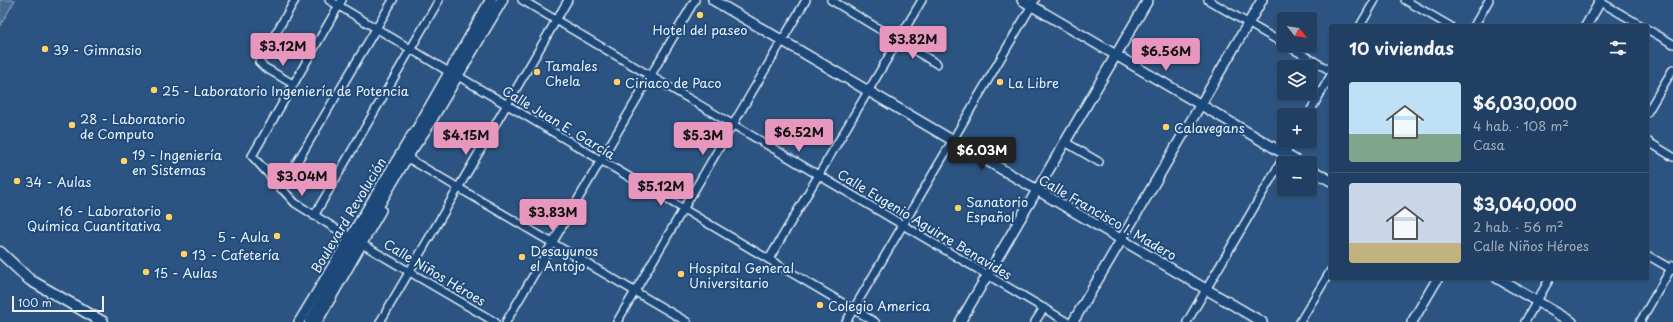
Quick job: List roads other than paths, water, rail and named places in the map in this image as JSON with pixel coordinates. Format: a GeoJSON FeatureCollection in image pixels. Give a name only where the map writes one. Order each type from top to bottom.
{"type":"FeatureCollection","features":[{"type":"Feature","properties":{"kind":"main road","name":"Boulevard Revolución"},"geometry":{"type":"LineString","coordinates":[[306,322],[454,74],[491,0]]}},
{"type":"Feature","properties":{"kind":"main road"},"geometry":{"type":"LineString","coordinates":[[454,74],[502,0]]}},
{"type":"Feature","properties":{"kind":"main road","name":"Boulevard Revolución"},"geometry":{"type":"LineString","coordinates":[[310,322],[400,164]]}},
{"type":"Feature","properties":{"kind":"main road"},"geometry":{"type":"LineString","coordinates":[[0,252],[30,280],[99,321]]}},
{"type":"Feature","properties":{"kind":"street"},"geometry":{"type":"LineString","coordinates":[[293,84],[264,67],[259,62],[294,0]]}},
{"type":"Feature","properties":{"kind":"street","name":"Calle Juan E. García"},"geometry":{"type":"LineString","coordinates":[[329,0],[340,3],[376,28],[411,49],[875,322]]}},
{"type":"Feature","properties":{"kind":"street"},"geometry":{"type":"LineString","coordinates":[[281,189],[393,0]]}},
{"type":"Feature","properties":{"kind":"street"},"geometry":{"type":"LineString","coordinates":[[314,216],[439,0]]}},
{"type":"Feature","properties":{"kind":"street","name":"Calle Eugenio Aguirre Benavides"},"geometry":{"type":"LineString","coordinates":[[522,0],[1067,322]]}},
{"type":"Feature","properties":{"kind":"street"},"geometry":{"type":"LineString","coordinates":[[380,322],[568,0]]}},
{"type":"Feature","properties":{"kind":"street"},"geometry":{"type":"LineString","coordinates":[[506,322],[695,0]]}},
{"type":"Feature","properties":{"kind":"street","name":"Calle Francisco I. Madero"},"geometry":{"type":"LineString","coordinates":[[713,0],[951,141],[1262,322]]}},
{"type":"Feature","properties":{"kind":"street"},"geometry":{"type":"LineString","coordinates":[[617,322],[806,0]]}},
{"type":"Feature","properties":{"kind":"street"},"geometry":{"type":"LineString","coordinates":[[831,0],[937,64]]}},
{"type":"Feature","properties":{"kind":"street"},"geometry":{"type":"LineString","coordinates":[[768,259],[922,0]]}},
{"type":"Feature","properties":{"kind":"street"},"geometry":{"type":"LineString","coordinates":[[1022,0],[1033,3],[1116,55],[1288,156]]}},
{"type":"Feature","properties":{"kind":"street"},"geometry":{"type":"LineString","coordinates":[[960,322],[1148,0]]}},
{"type":"Feature","properties":{"kind":"street"},"geometry":{"type":"LineString","coordinates":[[1208,0],[1277,40]]}},
{"type":"Feature","properties":{"kind":"street"},"geometry":{"type":"LineString","coordinates":[[1073,322],[1262,0]]}},
{"type":"Feature","properties":{"kind":"street"},"geometry":{"type":"LineString","coordinates":[[1361,24],[1375,0]]}},
{"type":"Feature","properties":{"kind":"street"},"geometry":{"type":"LineString","coordinates":[[1405,0],[1447,24]]}},
{"type":"Feature","properties":{"kind":"street"},"geometry":{"type":"LineString","coordinates":[[1475,24],[1489,0]]}},
{"type":"Feature","properties":{"kind":"street"},"geometry":{"type":"LineString","coordinates":[[1587,24],[1599,1],[1639,24]]}},
{"type":"Feature","properties":{"kind":"street"},"geometry":{"type":"LineString","coordinates":[[340,3],[252,156],[295,203],[349,237]]}},
{"type":"Feature","properties":{"kind":"street"},"geometry":{"type":"LineString","coordinates":[[846,322],[1033,3]]}},
{"type":"Feature","properties":{"kind":"street"},"geometry":{"type":"LineString","coordinates":[[1649,30],[1673,44]]}},
{"type":"Feature","properties":{"kind":"street"},"geometry":{"type":"LineString","coordinates":[[1297,52],[1329,70]]}},
{"type":"Feature","properties":{"kind":"street"},"geometry":{"type":"LineString","coordinates":[[1649,110],[1673,69]]}},
{"type":"Feature","properties":{"kind":"street"},"geometry":{"type":"LineString","coordinates":[[1312,108],[1329,79]]}},
{"type":"Feature","properties":{"kind":"street"},"geometry":{"type":"LineString","coordinates":[[317,322],[411,160],[424,124]]}},
{"type":"Feature","properties":{"kind":"street","name":"Boulevard Revolución"},"geometry":{"type":"LineString","coordinates":[[300,322],[349,237],[424,124]]}},
{"type":"Feature","properties":{"kind":"street"},"geometry":{"type":"LineString","coordinates":[[1065,142],[1099,162]]}},
{"type":"Feature","properties":{"kind":"street"},"geometry":{"type":"LineString","coordinates":[[1649,142],[1673,156]]}},
{"type":"Feature","properties":{"kind":"street"},"geometry":{"type":"LineString","coordinates":[[1187,322],[1289,148]]}},
{"type":"Feature","properties":{"kind":"street"},"geometry":{"type":"LineString","coordinates":[[411,160],[687,322]]}},
{"type":"Feature","properties":{"kind":"street"},"geometry":{"type":"LineString","coordinates":[[1317,173],[1329,180]]}},
{"type":"Feature","properties":{"kind":"street","name":"Calle Niños Héroes"},"geometry":{"type":"LineString","coordinates":[[362,244],[495,322]]}},
{"type":"Feature","properties":{"kind":"street"},"geometry":{"type":"LineString","coordinates":[[1640,322],[1672,268],[1649,256]]}},
{"type":"Feature","properties":{"kind":"street"},"geometry":{"type":"LineString","coordinates":[[1300,322],[1329,273]]}},
{"type":"Feature","properties":{"kind":"street"},"geometry":{"type":"LineString","coordinates":[[1412,322],[1437,280]]}},
{"type":"Feature","properties":{"kind":"street"},"geometry":{"type":"LineString","coordinates":[[1500,280],[1572,322]]}},
{"type":"Feature","properties":{"kind":"street"},"geometry":{"type":"LineString","coordinates":[[1524,322],[1549,280]]}},
{"type":"Feature","properties":{"kind":"street"},"geometry":{"type":"LineString","coordinates":[[1035,322],[1044,308]]}},
{"type":"Feature","properties":{"kind":"place","name":"Hotel del paseo"},"geometry":{"type":"Point","coordinates":[700,15]}},
{"type":"Feature","properties":{"kind":"place","name":"39 - Gimnasio"},"geometry":{"type":"Point","coordinates":[45,49]}},
{"type":"Feature","properties":{"kind":"place","name":"Tamales Chela"},"geometry":{"type":"Point","coordinates":[537,72]}},
{"type":"Feature","properties":{"kind":"place","name":"Ciriaco de Paco"},"geometry":{"type":"Point","coordinates":[617,82]}},
{"type":"Feature","properties":{"kind":"place","name":"La Libre"},"geometry":{"type":"Point","coordinates":[1000,82]}},
{"type":"Feature","properties":{"kind":"place","name":"25 - Laboratorio Ingeniería de Potencia"},"geometry":{"type":"Point","coordinates":[154,90]}},
{"type":"Feature","properties":{"kind":"place","name":"28 - Laboratorio de Computo"},"geometry":{"type":"Point","coordinates":[72,125]}},
{"type":"Feature","properties":{"kind":"place","name":"Calavegans"},"geometry":{"type":"Point","coordinates":[1166,127]}},
{"type":"Feature","properties":{"kind":"place","name":"19 - Ingeniería en Sistemas"},"geometry":{"type":"Point","coordinates":[124,161]}},
{"type":"Feature","properties":{"kind":"place","name":"34 - Aulas"},"geometry":{"type":"Point","coordinates":[17,181]}},
{"type":"Feature","properties":{"kind":"place","name":"Sanatorio Español"},"geometry":{"type":"Point","coordinates":[958,208]}},
{"type":"Feature","properties":{"kind":"place","name":"16 - Laboratorio Química Cuantitativa"},"geometry":{"type":"Point","coordinates":[169,217]}},
{"type":"Feature","properties":{"kind":"place","name":"5 - Aula"},"geometry":{"type":"Point","coordinates":[277,236]}},
{"type":"Feature","properties":{"kind":"place","name":"13 - Cafetería"},"geometry":{"type":"Point","coordinates":[184,254]}},
{"type":"Feature","properties":{"kind":"place","name":"Desayunos el Antojo"},"geometry":{"type":"Point","coordinates":[522,257]}},
{"type":"Feature","properties":{"kind":"place","name":"15 - Aulas"},"geometry":{"type":"Point","coordinates":[146,272]}},
{"type":"Feature","properties":{"kind":"place","name":"Hospital General Universitario"},"geometry":{"type":"Point","coordinates":[681,274]}},
{"type":"Feature","properties":{"kind":"place","name":"Colegio America"},"geometry":{"type":"Point","coordinates":[820,305]}}]}
